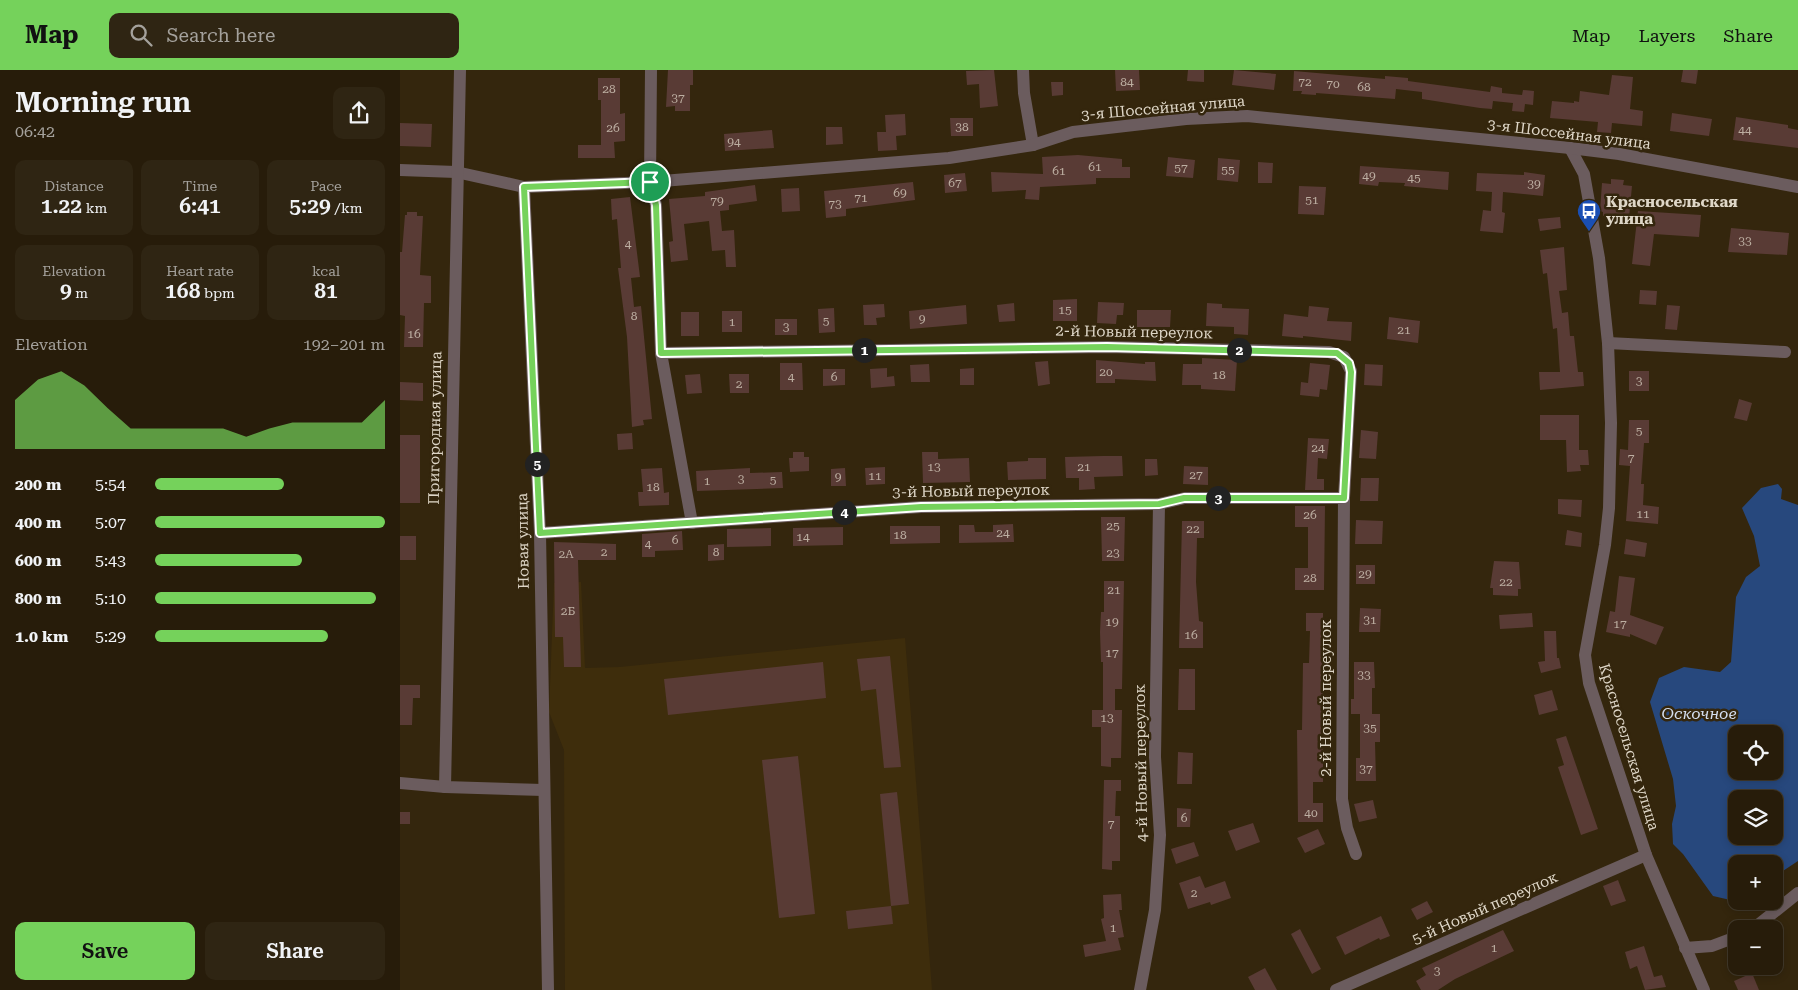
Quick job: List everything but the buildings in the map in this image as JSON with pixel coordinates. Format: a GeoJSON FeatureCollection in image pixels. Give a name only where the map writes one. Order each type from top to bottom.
{"type":"FeatureCollection","features":[{"type":"Feature","properties":{"kind":"street","name":"Пригородная улица"},"geometry":{"type":"LineString","coordinates":[[445,787],[456,172],[460,70]]}},
{"type":"Feature","properties":{"kind":"street"},"geometry":{"type":"LineString","coordinates":[[651,70],[650,182],[656,205],[661,353],[692,523]]}},
{"type":"Feature","properties":{"kind":"street"},"geometry":{"type":"LineString","coordinates":[[1023,70],[1024,93],[1033,145]]}},
{"type":"Feature","properties":{"kind":"street","name":"3-я Шоссейная улица"},"geometry":{"type":"LineString","coordinates":[[650,182],[949,158],[1033,145],[1073,132],[1186,119],[1247,116],[1619,154],[1798,187]]}},
{"type":"Feature","properties":{"kind":"street","name":"Красносельская улица"},"geometry":{"type":"LineString","coordinates":[[1570,148],[1584,174],[1599,258],[1608,343],[1611,424],[1609,508],[1605,545],[1585,655],[1589,682],[1646,855],[1704,990]]}},
{"type":"Feature","properties":{"kind":"street"},"geometry":{"type":"LineString","coordinates":[[400,170],[456,172],[524,187],[650,182]]}},
{"type":"Feature","properties":{"kind":"street","name":"Новая улица"},"geometry":{"type":"LineString","coordinates":[[524,187],[540,533],[548,990]]}},
{"type":"Feature","properties":{"kind":"street"},"geometry":{"type":"LineString","coordinates":[[1608,343],[1785,352]]}},
{"type":"Feature","properties":{"kind":"street","name":"2-й Новый переулок"},"geometry":{"type":"LineString","coordinates":[[661,353],[1107,347],[1337,353],[1349,363],[1351,372],[1344,498],[1342,799],[1347,828],[1356,854]]}},
{"type":"Feature","properties":{"kind":"street","name":"3-й Новый переулок"},"geometry":{"type":"LineString","coordinates":[[540,533],[921,507],[1159,504],[1184,498],[1344,498]]}},
{"type":"Feature","properties":{"kind":"street","name":"4-й Новый переулок"},"geometry":{"type":"LineString","coordinates":[[1140,990],[1155,910],[1160,835],[1155,757],[1159,504]]}},
{"type":"Feature","properties":{"kind":"street"},"geometry":{"type":"LineString","coordinates":[[400,783],[445,787],[543,790]]}},
{"type":"Feature","properties":{"kind":"street","name":"5-й Новый переулок"},"geometry":{"type":"LineString","coordinates":[[1336,990],[1646,855]]}},
{"type":"Feature","properties":{"kind":"street"},"geometry":{"type":"LineString","coordinates":[[1764,920],[1798,893]]}},
{"type":"Feature","properties":{"kind":"street"},"geometry":{"type":"LineString","coordinates":[[1685,948],[1712,946],[1728,940]]}},
{"type":"Feature","properties":{"kind":"shaded area"},"geometry":{"type":"Polygon","coordinates":[[[581,582],[585,668],[620,667],[905,638],[932,990],[565,990],[564,750],[549,712],[554,583],[581,582]]]}},
{"type":"Feature","properties":{"kind":"water","name":"Оскочное"},"geometry":{"type":"Polygon","coordinates":[[[1778,484],[1782,489],[1781,499],[1798,505],[1798,861],[1783,871],[1783,855],[1728,855],[1728,899],[1713,896],[1683,854],[1673,844],[1672,824],[1676,806],[1673,779],[1650,702],[1659,678],[1684,667],[1720,672],[1731,662],[1736,597],[1746,577],[1760,566],[1754,536],[1742,508],[1761,488],[1778,484]]]}},
{"type":"Feature","properties":{"kind":"place","name":"Красносельская улица"},"geometry":{"type":"Point","coordinates":[1589,232]}},
{"type":"Feature","properties":{"kind":"route"},"geometry":{"type":"LineString","coordinates":[[650,182],[656,205],[661,353],[1107,347],[1337,353],[1349,363],[1351,372],[1344,498],[1184,498],[1159,504],[921,507],[540,533],[524,187],[650,182]]}}]}
